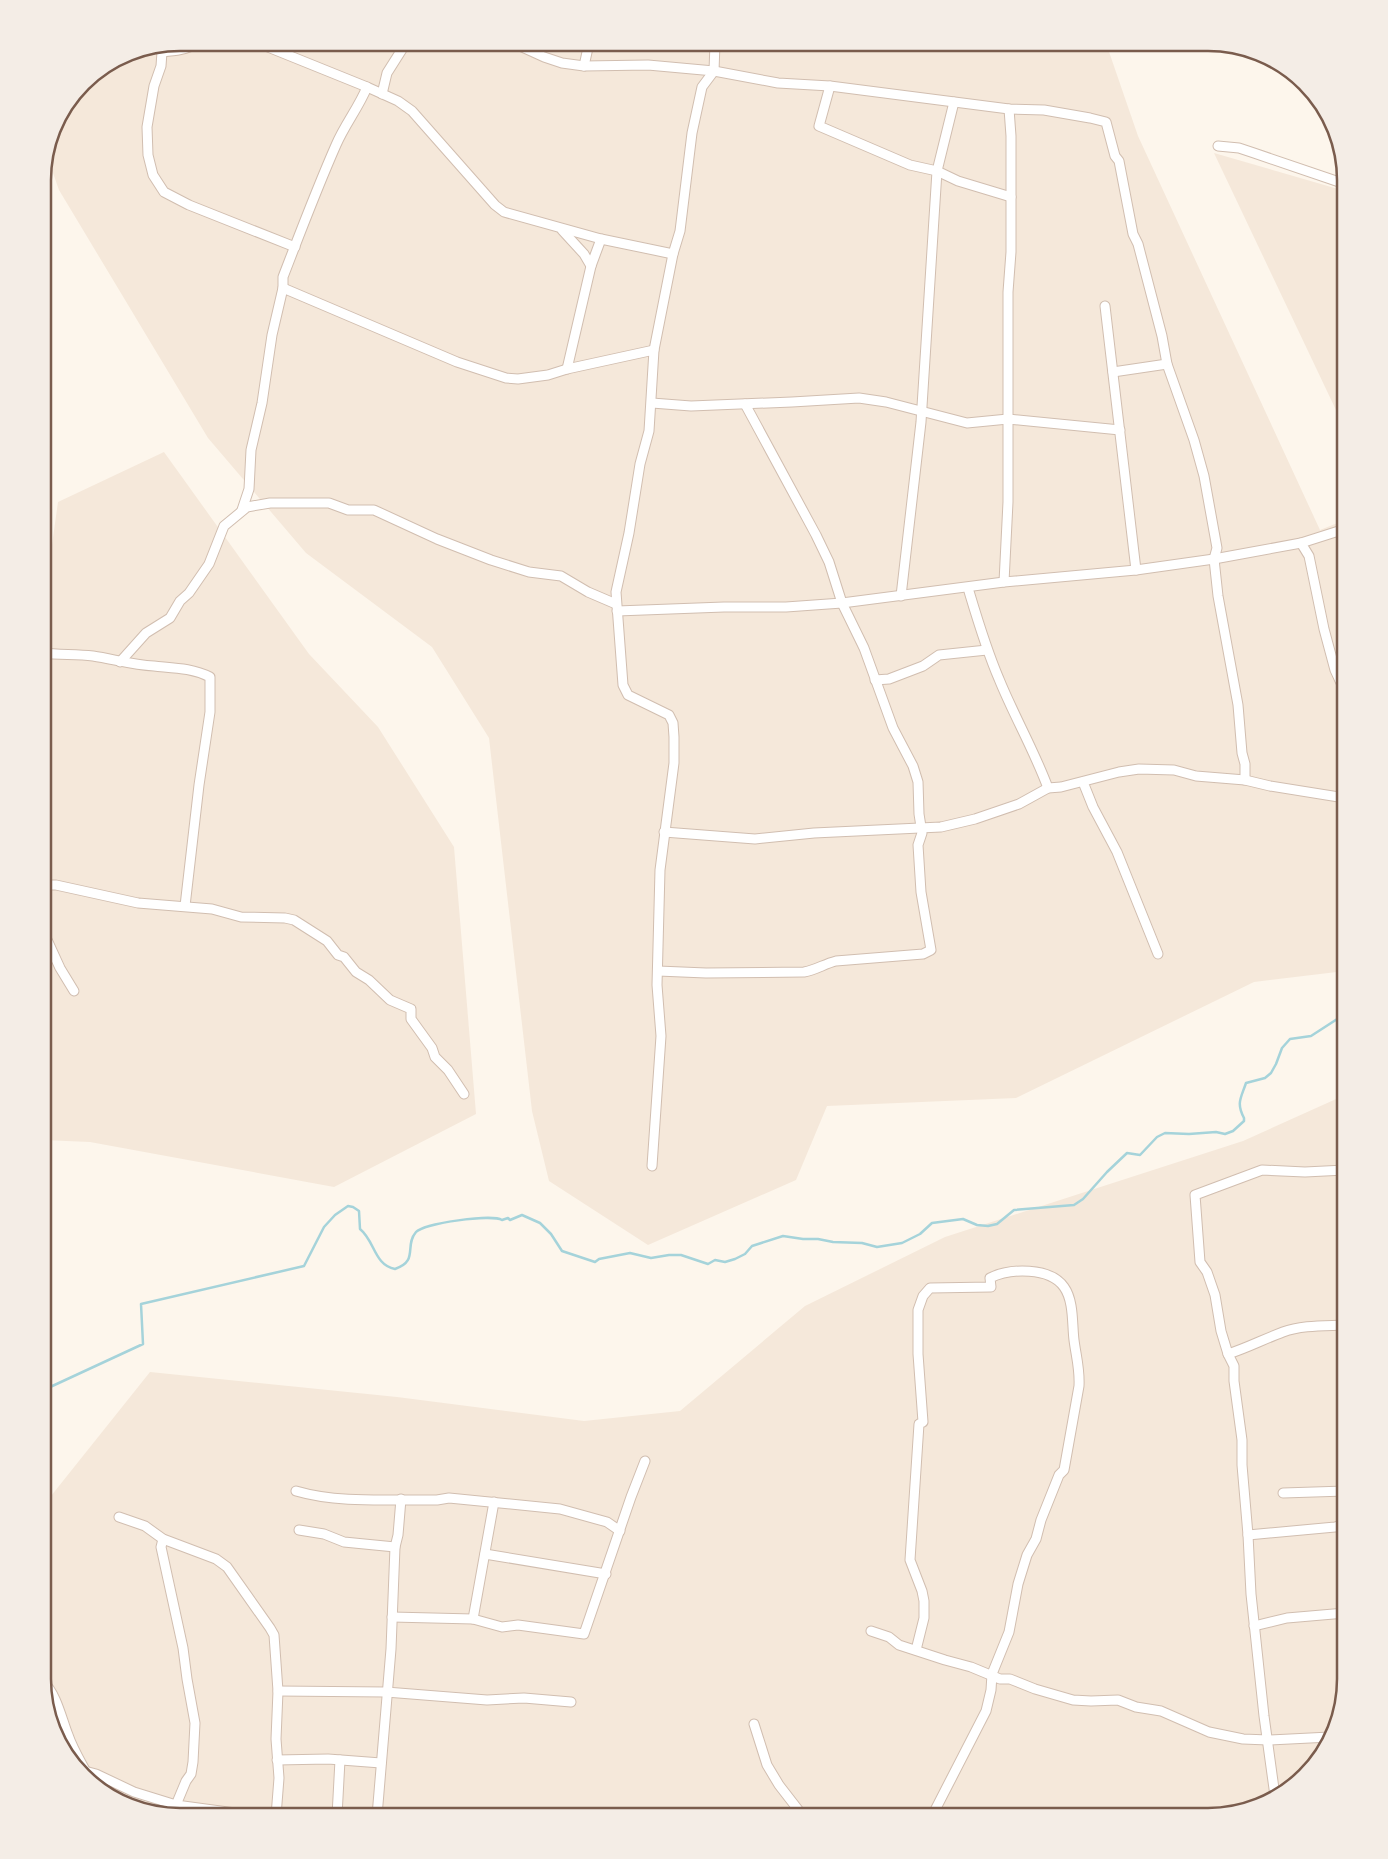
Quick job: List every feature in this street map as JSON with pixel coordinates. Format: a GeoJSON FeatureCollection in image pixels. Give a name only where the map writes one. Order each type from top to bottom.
{"type":"FeatureCollection","features":[{"type":"Feature","properties":{"kind":"street"},"geometry":{"type":"LineString","coordinates":[[282,52],[398,101],[412,111],[495,205],[504,212],[601,239],[673,254]]}},
{"type":"Feature","properties":{"kind":"street"},"geometry":{"type":"LineString","coordinates":[[382,94],[387,73],[400,52]]}},
{"type":"Feature","properties":{"kind":"street"},"geometry":{"type":"LineString","coordinates":[[533,52],[562,63],[584,66],[648,65],[714,71],[778,83],[830,86],[1009,109],[1044,110],[1106,122],[1114,156],[1119,161],[1134,234],[1162,336],[1167,364],[1194,440],[1204,476],[1217,548],[1214,559],[1218,596],[1238,704],[1246,780]]}},
{"type":"Feature","properties":{"kind":"street"},"geometry":{"type":"LineString","coordinates":[[584,66],[587,52]]}},
{"type":"Feature","properties":{"kind":"street"},"geometry":{"type":"LineString","coordinates":[[652,1166],[661,1036],[657,984],[660,870],[674,763],[673,722],[669,715],[628,695],[623,685],[616,592],[629,532],[640,464],[649,432],[654,350],[673,254],[680,231],[692,133],[702,87],[714,71],[715,52]]}},
{"type":"Feature","properties":{"kind":"street"},"geometry":{"type":"LineString","coordinates":[[161,53],[161,66],[154,86],[147,127],[148,155],[153,175],[164,192],[236,225],[295,247]]}},
{"type":"Feature","properties":{"kind":"street"},"geometry":{"type":"LineString","coordinates":[[830,86],[819,126],[910,165],[938,170],[958,181],[1011,197]]}},
{"type":"Feature","properties":{"kind":"street"},"geometry":{"type":"LineString","coordinates":[[242,510],[249,489],[252,443],[262,403],[272,335],[283,288],[283,277],[334,150],[347,122],[362,100],[367,87]]}},
{"type":"Feature","properties":{"kind":"street"},"geometry":{"type":"LineString","coordinates":[[901,596],[921,422],[920,412],[926,358],[938,170],[954,102]]}},
{"type":"Feature","properties":{"kind":"street"},"geometry":{"type":"LineString","coordinates":[[1004,582],[1008,502],[1011,197],[1009,109]]}},
{"type":"Feature","properties":{"kind":"street"},"geometry":{"type":"LineString","coordinates":[[1218,146],[1239,148],[1337,181]]}},
{"type":"Feature","properties":{"kind":"street"},"geometry":{"type":"LineString","coordinates":[[559,227],[578,247],[591,266]]}},
{"type":"Feature","properties":{"kind":"street"},"geometry":{"type":"LineString","coordinates":[[567,369],[591,266],[601,239]]}},
{"type":"Feature","properties":{"kind":"street"},"geometry":{"type":"LineString","coordinates":[[283,288],[457,362],[506,378],[518,379],[563,372],[567,369],[654,350]]}},
{"type":"Feature","properties":{"kind":"street"},"geometry":{"type":"LineString","coordinates":[[1105,306],[1136,570]]}},
{"type":"Feature","properties":{"kind":"street"},"geometry":{"type":"LineString","coordinates":[[1113,372],[1167,364]]}},
{"type":"Feature","properties":{"kind":"street"},"geometry":{"type":"LineString","coordinates":[[652,403],[691,406],[859,398],[886,402],[967,423],[1008,419],[1120,430]]}},
{"type":"Feature","properties":{"kind":"street"},"geometry":{"type":"LineString","coordinates":[[658,971],[722,973],[756,971],[804,972],[812,971],[824,964],[836,961],[923,954],[931,950],[921,892],[918,845],[922,833],[920,829],[918,782],[913,766],[893,728],[864,648],[842,603],[829,562],[816,534],[745,404]]}},
{"type":"Feature","properties":{"kind":"street"},"geometry":{"type":"LineString","coordinates":[[120,662],[146,633],[170,618],[209,564],[224,526],[242,510],[257,505],[284,502],[329,503],[348,510],[374,510],[437,539],[491,560],[529,572],[561,576],[617,607],[786,607],[842,603],[1004,582],[1136,570],[1214,559],[1301,543],[1337,533]]}},
{"type":"Feature","properties":{"kind":"street"},"geometry":{"type":"LineString","coordinates":[[1301,543],[1310,556],[1324,629],[1337,674]]}},
{"type":"Feature","properties":{"kind":"street"},"geometry":{"type":"LineString","coordinates":[[968,588],[987,650],[1048,788]]}},
{"type":"Feature","properties":{"kind":"street"},"geometry":{"type":"LineString","coordinates":[[875,680],[889,679],[923,666],[938,655],[987,650]]}},
{"type":"Feature","properties":{"kind":"street"},"geometry":{"type":"LineString","coordinates":[[52,653],[75,654],[120,662],[188,669],[210,677],[210,712],[198,785],[185,906]]}},
{"type":"Feature","properties":{"kind":"street"},"geometry":{"type":"LineString","coordinates":[[664,832],[755,839],[814,833],[941,827],[975,819],[1019,804],[1048,788],[1062,787],[1119,772],[1160,768],[1196,776],[1246,780],[1337,796]]}},
{"type":"Feature","properties":{"kind":"street"},"geometry":{"type":"LineString","coordinates":[[1083,782],[1117,852],[1158,954]]}},
{"type":"Feature","properties":{"kind":"street"},"geometry":{"type":"LineString","coordinates":[[52,886],[70,888],[138,903],[212,909],[241,917],[294,920],[327,941],[338,956],[344,957],[356,972],[369,980],[390,1000],[411,1009],[411,1019],[427,1040],[435,1057],[448,1070],[464,1094]]}},
{"type":"Feature","properties":{"kind":"street"},"geometry":{"type":"LineString","coordinates":[[51,949],[74,991]]}},
{"type":"Feature","properties":{"kind":"street"},"geometry":{"type":"LineString","coordinates":[[1274,1789],[1254,1626],[1242,1465],[1242,1440],[1234,1381],[1234,1366],[1221,1331],[1215,1294],[1208,1272],[1200,1262],[1195,1194],[1262,1170],[1305,1172],[1337,1170]]}},
{"type":"Feature","properties":{"kind":"street"},"geometry":{"type":"LineString","coordinates":[[916,1650],[924,1618],[922,1590],[910,1560],[918,1424],[923,1422],[918,1354],[918,1310],[923,1296],[930,1288],[991,1287],[990,1278],[1000,1272],[1015,1270],[1046,1274],[1056,1278],[1066,1288],[1080,1372],[1064,1470],[1059,1475],[1036,1538],[1027,1555],[1018,1584],[1008,1632],[992,1674],[991,1690],[986,1711],[936,1808]]}},
{"type":"Feature","properties":{"kind":"street"},"geometry":{"type":"LineString","coordinates":[[1228,1354],[1284,1332],[1314,1326],[1337,1325]]}},
{"type":"Feature","properties":{"kind":"street"},"geometry":{"type":"LineString","coordinates":[[392,1617],[473,1619],[502,1627],[518,1625],[584,1634],[645,1462]]}},
{"type":"Feature","properties":{"kind":"street"},"geometry":{"type":"LineString","coordinates":[[296,1491],[310,1495],[346,1499],[436,1500],[449,1498],[560,1509],[607,1522],[620,1531]]}},
{"type":"Feature","properties":{"kind":"street"},"geometry":{"type":"LineString","coordinates":[[1283,1493],[1337,1491]]}},
{"type":"Feature","properties":{"kind":"street"},"geometry":{"type":"LineString","coordinates":[[377,1808],[391,1649],[395,1547],[401,1499]]}},
{"type":"Feature","properties":{"kind":"street"},"geometry":{"type":"LineString","coordinates":[[473,1619],[494,1502]]}},
{"type":"Feature","properties":{"kind":"street"},"geometry":{"type":"LineString","coordinates":[[119,1517],[145,1526],[163,1539],[208,1556],[227,1567],[270,1628],[274,1636],[278,1691],[276,1739],[279,1778],[277,1808]]}},
{"type":"Feature","properties":{"kind":"street"},"geometry":{"type":"LineString","coordinates":[[1248,1535],[1337,1526]]}},
{"type":"Feature","properties":{"kind":"street"},"geometry":{"type":"LineString","coordinates":[[299,1530],[324,1534],[344,1542],[395,1547]]}},
{"type":"Feature","properties":{"kind":"street"},"geometry":{"type":"LineString","coordinates":[[163,1539],[161,1547],[182,1638],[195,1723],[191,1774],[186,1780],[176,1805]]}},
{"type":"Feature","properties":{"kind":"street"},"geometry":{"type":"LineString","coordinates":[[485,1554],[606,1574]]}},
{"type":"Feature","properties":{"kind":"street"},"geometry":{"type":"LineString","coordinates":[[1254,1626],[1287,1618],[1337,1614]]}},
{"type":"Feature","properties":{"kind":"street"},"geometry":{"type":"LineString","coordinates":[[871,1631],[889,1637],[899,1645],[992,1674],[1000,1679],[1010,1679],[1035,1690],[1073,1700],[1118,1700],[1136,1707],[1161,1711],[1209,1732],[1243,1739],[1268,1740],[1323,1737]]}},
{"type":"Feature","properties":{"kind":"street"},"geometry":{"type":"LineString","coordinates":[[278,1691],[386,1692],[487,1700],[524,1698],[571,1702]]}},
{"type":"Feature","properties":{"kind":"street"},"geometry":{"type":"LineString","coordinates":[[52,1694],[60,1710],[68,1737],[76,1755]]}},
{"type":"Feature","properties":{"kind":"street"},"geometry":{"type":"LineString","coordinates":[[754,1724],[767,1765],[797,1808]]}},
{"type":"Feature","properties":{"kind":"street"},"geometry":{"type":"LineString","coordinates":[[278,1760],[381,1762]]}},
{"type":"Feature","properties":{"kind":"street"},"geometry":{"type":"LineString","coordinates":[[337,1808],[340,1760]]}},
{"type":"Feature","properties":{"kind":"street"},"geometry":{"type":"LineString","coordinates":[[94,1775],[134,1792],[176,1805],[198,1808]]}},
{"type":"Feature","properties":{"kind":"shaded area"},"geometry":{"type":"Polygon","coordinates":[[[171,52],[1109,52],[1138,136],[1320,530],[1337,523],[1337,972],[1254,982],[1016,1098],[827,1106],[796,1180],[648,1245],[549,1181],[532,1111],[489,738],[432,647],[306,553],[208,438],[59,190],[52,170],[54,155],[61,131],[73,108],[95,83],[116,68],[138,58],[155,54],[171,52]]]}},
{"type":"Feature","properties":{"kind":"shaded area"},"geometry":{"type":"Polygon","coordinates":[[[1214,153],[1337,189],[1337,412],[1214,153]]]}},
{"type":"Feature","properties":{"kind":"shaded area"},"geometry":{"type":"Polygon","coordinates":[[[164,452],[309,654],[378,727],[454,847],[476,1114],[334,1187],[90,1142],[51,1140],[52,547],[58,502],[164,452]]]}},
{"type":"Feature","properties":{"kind":"shaded area"},"geometry":{"type":"Polygon","coordinates":[[[1337,1099],[1336,1696],[1327,1728],[1320,1743],[1305,1764],[1280,1786],[1265,1794],[1250,1801],[1225,1807],[1208,1808],[180,1808],[163,1807],[138,1801],[108,1786],[83,1764],[65,1736],[52,1696],[51,1679],[51,1496],[150,1372],[397,1397],[584,1421],[680,1411],[805,1306],[945,1237],[1243,1141],[1337,1099]]]}},
{"type":"Feature","properties":{"kind":"waterway"},"geometry":{"type":"LineString","coordinates":[[51,1387],[143,1344],[141,1304],[304,1266],[324,1227],[335,1215],[348,1206],[359,1211],[360,1229],[379,1258],[388,1267],[395,1269],[407,1262],[411,1243],[416,1232],[431,1225],[473,1219],[496,1218],[502,1220],[508,1218],[510,1220],[522,1215],[540,1223],[551,1234],[562,1251],[595,1262],[599,1259],[630,1253],[651,1258],[681,1255],[708,1264],[715,1260],[725,1262],[735,1259],[745,1254],[752,1246],[783,1236],[833,1242],[862,1243],[877,1247],[902,1243],[920,1234],[932,1223],[963,1219],[977,1225],[988,1226],[997,1224],[1014,1210],[1074,1205],[1083,1199],[1127,1153],[1140,1155],[1157,1137],[1165,1133],[1216,1132],[1225,1134],[1233,1131],[1244,1121],[1240,1104],[1246,1083],[1265,1078],[1271,1073],[1282,1048],[1290,1039],[1311,1036],[1337,1019]]}}]}
